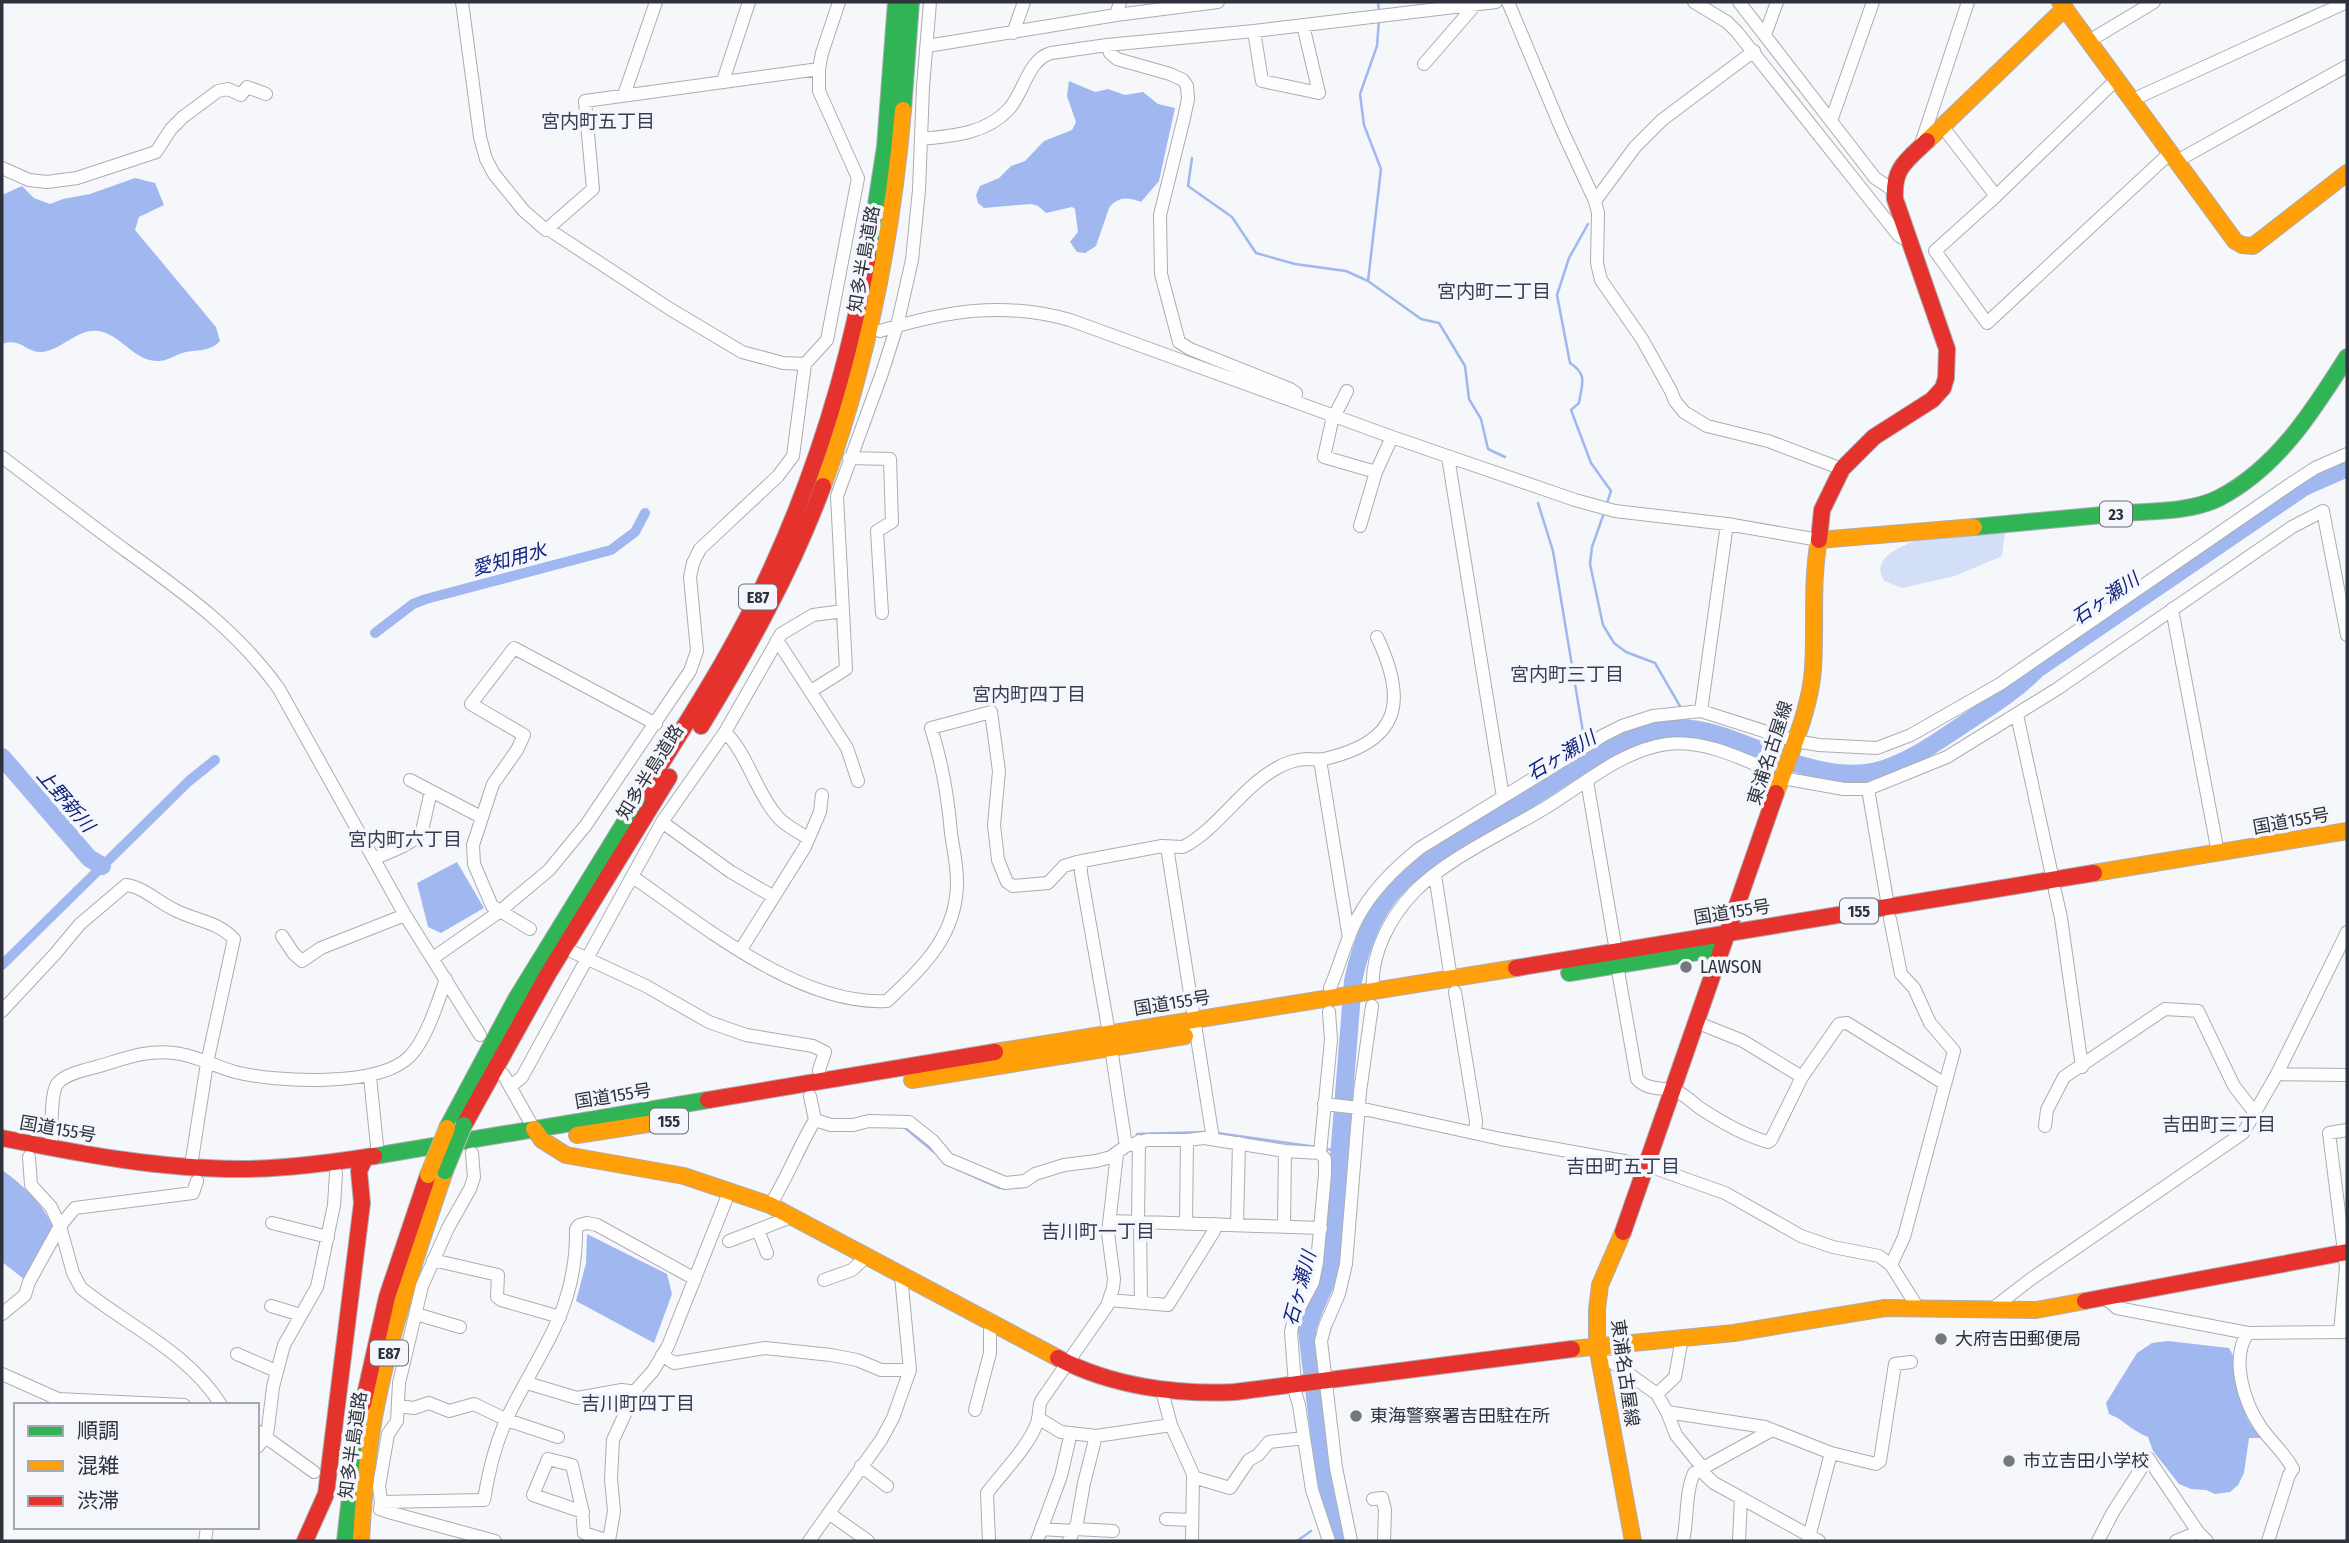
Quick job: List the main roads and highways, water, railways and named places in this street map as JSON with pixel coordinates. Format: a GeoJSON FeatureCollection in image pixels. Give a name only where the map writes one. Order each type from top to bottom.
{"type":"FeatureCollection","features":[{"type":"Feature","properties":{"kind":"main road","name":"知多半島道路"},"geometry":{"type":"LineString","coordinates":[[345,1541],[359,1426],[371,1362],[403,1243],[447,1128],[469,1082],[541,955],[698,704],[746,621],[798,510],[841,385],[857,324],[873,240],[885,143],[896,2]]}},
{"type":"Feature","properties":{"kind":"main road","name":"知多半島道路"},"geometry":{"type":"LineString","coordinates":[[361,1541],[372,1430],[396,1324],[418,1247],[464,1125],[548,974],[718,699],[760,626],[812,515],[856,388],[882,276],[899,159],[911,2]]}},
{"type":"Feature","properties":{"kind":"main road"},"geometry":{"type":"LineString","coordinates":[[2063,5],[2235,242],[2253,246],[2347,173]]}},
{"type":"Feature","properties":{"kind":"main road","name":"東浦名古屋線"},"geometry":{"type":"LineString","coordinates":[[1633,1541],[1599,1354],[1597,1310],[1600,1285],[1627,1222],[1795,743],[1813,671],[1815,561],[1822,510],[1842,469],[1874,438],[1933,400],[1943,388],[1946,377],[1947,349],[1893,190],[1899,168],[2063,5]]}},
{"type":"Feature","properties":{"kind":"main road","name":"23"},"geometry":{"type":"LineString","coordinates":[[1819,540],[2164,510],[2215,500],[2260,472],[2277,454],[2304,422],[2347,357]]}},
{"type":"Feature","properties":{"kind":"main road","name":"国道155号"},"geometry":{"type":"LineString","coordinates":[[2054,886],[2218,853],[2347,831]]}},
{"type":"Feature","properties":{"kind":"main road","name":"国道155号"},"geometry":{"type":"LineString","coordinates":[[2,1139],[194,1173],[368,1164],[472,1153],[538,1135],[810,1096],[1110,1041],[1889,913],[2054,886],[2347,846]]}},
{"type":"Feature","properties":{"kind":"main road","name":"国道155号"},"geometry":{"type":"LineString","coordinates":[[2,1152],[118,1171],[194,1173],[274,1180],[336,1173],[368,1164],[538,1135],[821,1080],[1110,1041]]}},
{"type":"Feature","properties":{"kind":"main road"},"geometry":{"type":"LineString","coordinates":[[538,1135],[566,1155],[664,1172],[730,1190],[789,1213],[901,1276],[1069,1363],[1162,1391],[1214,1393],[1599,1354],[1682,1338],[1885,1308],[2036,1310],[2345,1252]]}},
{"type":"Feature","properties":{"kind":"main road"},"geometry":{"type":"LineString","coordinates":[[305,1541],[326,1494],[368,1164]]}},
{"type":"Feature","properties":{"kind":"main road"},"geometry":{"type":"LineString","coordinates":[[322,1541],[333,1492],[350,1378],[371,1197],[368,1164]]}},
{"type":"Feature","properties":{"kind":"main road"},"geometry":{"type":"LineString","coordinates":[[366,1475],[372,1496],[369,1541]]}},
{"type":"Feature","properties":{"kind":"main road"},"geometry":{"type":"LineString","coordinates":[[339,1541],[347,1511]]}},
{"type":"Feature","properties":{"kind":"water"},"geometry":{"type":"Polygon","coordinates":[[[1069,81],[1095,92],[1108,89],[1125,95],[1143,92],[1158,104],[1175,108],[1159,181],[1141,202],[1124,199],[1112,204],[1096,246],[1085,253],[1077,252],[1070,242],[1078,232],[1075,209],[1072,207],[1046,213],[1031,204],[984,208],[978,203],[976,195],[980,186],[999,178],[1011,166],[1025,161],[1044,141],[1072,130],[1076,122],[1067,96],[1069,81]]]}},
{"type":"Feature","properties":{"kind":"water"},"geometry":{"type":"Polygon","coordinates":[[[135,178],[155,183],[164,205],[139,217],[135,230],[216,327],[220,341],[209,348],[160,361],[144,358],[110,335],[95,331],[79,335],[42,352],[14,342],[2,344],[2,195],[22,186],[34,198],[50,204],[90,194],[135,178]]]}},
{"type":"Feature","properties":{"kind":"water"},"geometry":{"type":"Polygon","coordinates":[[[457,862],[484,908],[441,933],[428,927],[417,883],[457,862]]]}},
{"type":"Feature","properties":{"kind":"water"},"geometry":{"type":"Polygon","coordinates":[[[2,1170],[31,1195],[44,1210],[53,1227],[24,1279],[2,1262],[2,1170]]]}},
{"type":"Feature","properties":{"kind":"water"},"geometry":{"type":"Polygon","coordinates":[[[587,1234],[667,1274],[672,1294],[654,1343],[576,1301],[586,1263],[587,1234]]]}},
{"type":"Feature","properties":{"kind":"water"},"geometry":{"type":"Polygon","coordinates":[[[2168,1341],[2229,1348],[2233,1356],[2245,1411],[2249,1422],[2262,1438],[2249,1438],[2244,1473],[2238,1485],[2230,1492],[2215,1494],[2179,1484],[2153,1451],[2148,1437],[2109,1414],[2106,1403],[2137,1353],[2152,1343],[2168,1341]]]}},
{"type":"Feature","properties":{"kind":"waterway"},"geometry":{"type":"LineString","coordinates":[[1378,2],[1379,12]]}},
{"type":"Feature","properties":{"kind":"waterway"},"geometry":{"type":"LineString","coordinates":[[1368,281],[1381,169],[1364,125],[1360,94],[1377,46],[1379,19]]}},
{"type":"Feature","properties":{"kind":"waterway"},"geometry":{"type":"LineString","coordinates":[[1192,158],[1188,186],[1232,217],[1256,253],[1295,264],[1346,271],[1368,281],[1421,319],[1439,323],[1465,366],[1469,399],[1481,419],[1488,449],[1505,457]]}},
{"type":"Feature","properties":{"kind":"waterway"},"geometry":{"type":"LineString","coordinates":[[1588,224],[1569,258],[1557,295],[1570,363],[1582,376],[1579,403],[1571,410],[1591,463],[1611,491],[1607,503]]}},
{"type":"Feature","properties":{"kind":"waterway","name":"石ヶ瀬川"},"geometry":{"type":"LineString","coordinates":[[1342,1541],[1324,1474],[1307,1330],[1330,1271],[1353,981],[1368,933],[1394,890],[1423,863],[1457,841],[1596,757],[1635,737],[1654,731],[1672,728],[1703,731],[1794,763],[1835,773],[1867,773],[1900,763],[1991,706],[2037,669],[2304,487],[2347,468]]}},
{"type":"Feature","properties":{"kind":"waterway"},"geometry":{"type":"LineString","coordinates":[[1538,503],[1553,551],[1585,744]]}},
{"type":"Feature","properties":{"kind":"waterway","name":"愛知用水"},"geometry":{"type":"LineString","coordinates":[[375,633],[413,604],[426,599],[611,550],[635,532],[645,513]]}},
{"type":"Feature","properties":{"kind":"waterway"},"geometry":{"type":"LineString","coordinates":[[1604,513],[1592,547],[1590,564],[1603,625],[1614,643],[1626,652],[1655,663],[1681,708]]}},
{"type":"Feature","properties":{"kind":"waterway"},"geometry":{"type":"LineString","coordinates":[[1686,716],[1693,729]]}},
{"type":"Feature","properties":{"kind":"waterway"},"geometry":{"type":"LineString","coordinates":[[1587,750],[1592,761]]}},
{"type":"Feature","properties":{"kind":"waterway","name":"上野新川"},"geometry":{"type":"LineString","coordinates":[[2,757],[89,858],[102,866]]}},
{"type":"Feature","properties":{"kind":"waterway","name":"愛知用水"},"geometry":{"type":"LineString","coordinates":[[2,965],[189,781],[215,760]]}},
{"type":"Feature","properties":{"kind":"waterway"},"geometry":{"type":"LineString","coordinates":[[904,1127],[934,1152]]}},
{"type":"Feature","properties":{"kind":"waterway"},"geometry":{"type":"LineString","coordinates":[[1137,1134],[1207,1132]]}},
{"type":"Feature","properties":{"kind":"waterway"},"geometry":{"type":"LineString","coordinates":[[1217,1133],[1317,1147]]}},
{"type":"Feature","properties":{"kind":"waterway"},"geometry":{"type":"LineString","coordinates":[[1324,1149],[1338,1150]]}},
{"type":"Feature","properties":{"kind":"waterway"},"geometry":{"type":"LineString","coordinates":[[946,1164],[1000,1188],[1024,1187]]}},
{"type":"Feature","properties":{"kind":"waterway"},"geometry":{"type":"LineString","coordinates":[[1328,1522],[1336,1518]]}},
{"type":"Feature","properties":{"kind":"waterway"},"geometry":{"type":"LineString","coordinates":[[1297,1541],[1311,1531]]}},
{"type":"Feature","properties":{"kind":"place","name":"LAWSON"},"geometry":{"type":"Point","coordinates":[1686,967]}},
{"type":"Feature","properties":{"kind":"place","name":"大府吉田郵便局"},"geometry":{"type":"Point","coordinates":[1941,1339]}},
{"type":"Feature","properties":{"kind":"place","name":"東海警察署吉田駐在所"},"geometry":{"type":"Point","coordinates":[1356,1416]}},
{"type":"Feature","properties":{"kind":"place","name":"市立吉田小学校"},"geometry":{"type":"Point","coordinates":[2009,1461]}},
{"type":"Feature","properties":{"kind":"district","name":"宮内町五丁目"},"geometry":{"type":"Point","coordinates":[598,121]}},
{"type":"Feature","properties":{"kind":"district","name":"宮内町二丁目"},"geometry":{"type":"Point","coordinates":[1494,291]}},
{"type":"Feature","properties":{"kind":"district","name":"宮内町三丁目"},"geometry":{"type":"Point","coordinates":[1567,674]}},
{"type":"Feature","properties":{"kind":"district","name":"宮内町四丁目"},"geometry":{"type":"Point","coordinates":[1029,694]}},
{"type":"Feature","properties":{"kind":"district","name":"宮内町六丁目"},"geometry":{"type":"Point","coordinates":[405,839]}},
{"type":"Feature","properties":{"kind":"district","name":"吉田町三丁目"},"geometry":{"type":"Point","coordinates":[2219,1124]}},
{"type":"Feature","properties":{"kind":"district","name":"吉田町五丁目"},"geometry":{"type":"Point","coordinates":[1623,1166]}},
{"type":"Feature","properties":{"kind":"district","name":"吉川町一丁目"},"geometry":{"type":"Point","coordinates":[1098,1231]}},
{"type":"Feature","properties":{"kind":"district","name":"吉川町四丁目"},"geometry":{"type":"Point","coordinates":[638,1403]}}]}
